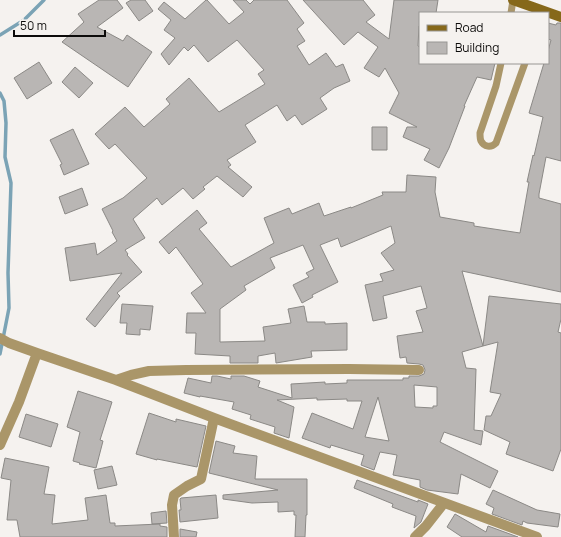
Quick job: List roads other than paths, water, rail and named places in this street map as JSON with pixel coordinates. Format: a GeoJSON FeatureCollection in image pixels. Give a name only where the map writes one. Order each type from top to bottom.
{"type":"FeatureCollection","features":[{"type":"Feature","properties":{"kind":"main road"},"geometry":{"type":"LineString","coordinates":[[513,0],[543,12]]}},
{"type":"Feature","properties":{"kind":"main road"},"geometry":{"type":"LineString","coordinates":[[549,14],[561,17]]}},
{"type":"Feature","properties":{"kind":"street"},"geometry":{"type":"LineString","coordinates":[[5,340],[537,537]]}},
{"type":"Feature","properties":{"kind":"street"},"geometry":{"type":"LineString","coordinates":[[0,445],[19,402],[37,353]]}},
{"type":"Feature","properties":{"kind":"street"},"geometry":{"type":"LineString","coordinates":[[116,380],[149,371],[349,369],[419,370]]}},
{"type":"Feature","properties":{"kind":"street"},"geometry":{"type":"LineString","coordinates":[[174,537],[172,505],[174,495],[201,479],[214,418]]}},
{"type":"Feature","properties":{"kind":"street"},"geometry":{"type":"LineString","coordinates":[[415,537],[426,526],[444,503]]}},
{"type":"Feature","properties":{"kind":"lane"},"geometry":{"type":"LineString","coordinates":[[511,12],[513,0]]}},
{"type":"Feature","properties":{"kind":"lane"},"geometry":{"type":"LineString","coordinates":[[501,64],[496,86],[480,134],[480,140],[482,143],[490,147],[494,146],[496,143],[525,64]]}},
{"type":"Feature","properties":{"kind":"waterway"},"geometry":{"type":"LineString","coordinates":[[0,35],[24,20],[44,0]]}},
{"type":"Feature","properties":{"kind":"waterway"},"geometry":{"type":"LineString","coordinates":[[0,93],[4,101],[6,123],[5,157],[11,183],[8,273],[9,308],[0,354]]}}]}
